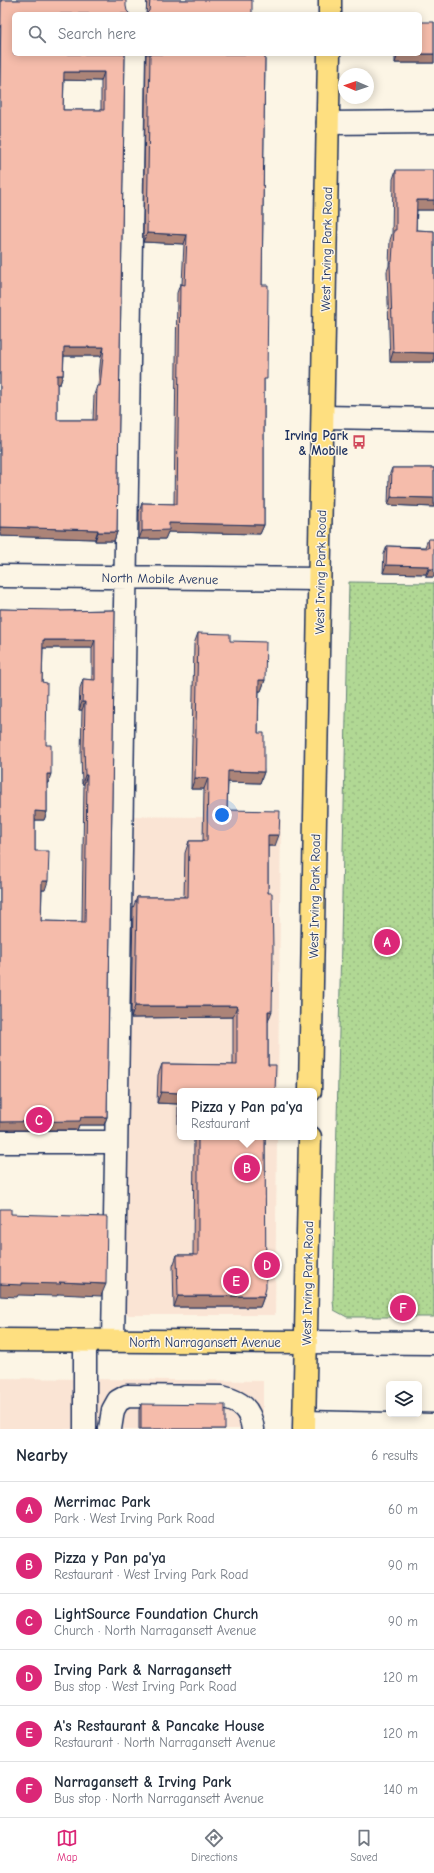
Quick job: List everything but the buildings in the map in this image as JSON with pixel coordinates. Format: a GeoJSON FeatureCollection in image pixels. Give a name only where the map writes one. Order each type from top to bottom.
{"type":"FeatureCollection","features":[{"type":"Feature","properties":{"kind":"main road"},"geometry":{"type":"LineString","coordinates":[[330,0],[330,12]]}},
{"type":"Feature","properties":{"kind":"main road","name":"West Irving Park Road"},"geometry":{"type":"LineString","coordinates":[[310,1088],[329,56]]}},
{"type":"Feature","properties":{"kind":"main road","name":"West Irving Park Road"},"geometry":{"type":"LineString","coordinates":[[304,1425],[310,1140]]}},
{"type":"Feature","properties":{"kind":"main road","name":"North Narragansett Avenue"},"geometry":{"type":"LineString","coordinates":[[0,1340],[306,1342]]}},
{"type":"Feature","properties":{"kind":"street"},"geometry":{"type":"LineString","coordinates":[[135,0],[135,12]]}},
{"type":"Feature","properties":{"kind":"street"},"geometry":{"type":"LineString","coordinates":[[113,1341],[134,56]]}},
{"type":"Feature","properties":{"kind":"street"},"geometry":{"type":"LineString","coordinates":[[328,123],[434,122]]}},
{"type":"Feature","properties":{"kind":"street"},"geometry":{"type":"LineString","coordinates":[[322,417],[434,419]]}},
{"type":"Feature","properties":{"kind":"street","name":"North Mobile Avenue"},"geometry":{"type":"LineString","coordinates":[[0,576],[319,579]]}},
{"type":"Feature","properties":{"kind":"street"},"geometry":{"type":"LineString","coordinates":[[0,1142],[116,1142]]}},
{"type":"Feature","properties":{"kind":"street"},"geometry":{"type":"LineString","coordinates":[[85,1341],[85,1429]]}},
{"type":"Feature","properties":{"kind":"street","name":"North Narragansett Avenue"},"geometry":{"type":"LineString","coordinates":[[306,1342],[434,1343]]}},
{"type":"Feature","properties":{"kind":"street"},"geometry":{"type":"LineString","coordinates":[[110,1429],[113,1410],[118,1401],[127,1396],[143,1396],[222,1397],[237,1401],[247,1409],[253,1429]]}},
{"type":"Feature","properties":{"kind":"street"},"geometry":{"type":"LineString","coordinates":[[304,1425],[434,1425]]}},
{"type":"Feature","properties":{"kind":"shaded area"},"geometry":{"type":"Polygon","coordinates":[[[118,816],[281,818],[278,1088],[177,1088],[177,1140],[277,1140],[275,1315],[104,1315],[118,816]]]}},
{"type":"Feature","properties":{"kind":"shaded area"},"geometry":{"type":"Polygon","coordinates":[[[0,1378],[263,1381],[263,1429],[0,1429],[0,1378]]]}},
{"type":"Feature","properties":{"kind":"green space"},"geometry":{"type":"Polygon","coordinates":[[[349,582],[434,583],[434,1317],[347,1317],[334,1310],[349,582]]]}},
{"type":"Feature","properties":{"kind":"place","name":"Irving Park & Mobile"},"geometry":{"type":"Point","coordinates":[359,442]}},
{"type":"Feature","properties":{"kind":"place","name":"Merrimac Park"},"geometry":{"type":"Point","coordinates":[387,942]}},
{"type":"Feature","properties":{"kind":"place","name":"LightSource Foundation Church"},"geometry":{"type":"Point","coordinates":[39,1120]}},
{"type":"Feature","properties":{"kind":"place","name":"Pizza y Pan pa'ya"},"geometry":{"type":"Point","coordinates":[247,1168]}},
{"type":"Feature","properties":{"kind":"place","name":"Irving Park & Narragansett"},"geometry":{"type":"Point","coordinates":[267,1265]}},
{"type":"Feature","properties":{"kind":"place","name":"A's Restaurant & Pancake House"},"geometry":{"type":"Point","coordinates":[236,1281]}},
{"type":"Feature","properties":{"kind":"place","name":"Narragansett & Irving Park"},"geometry":{"type":"Point","coordinates":[403,1308]}}]}
